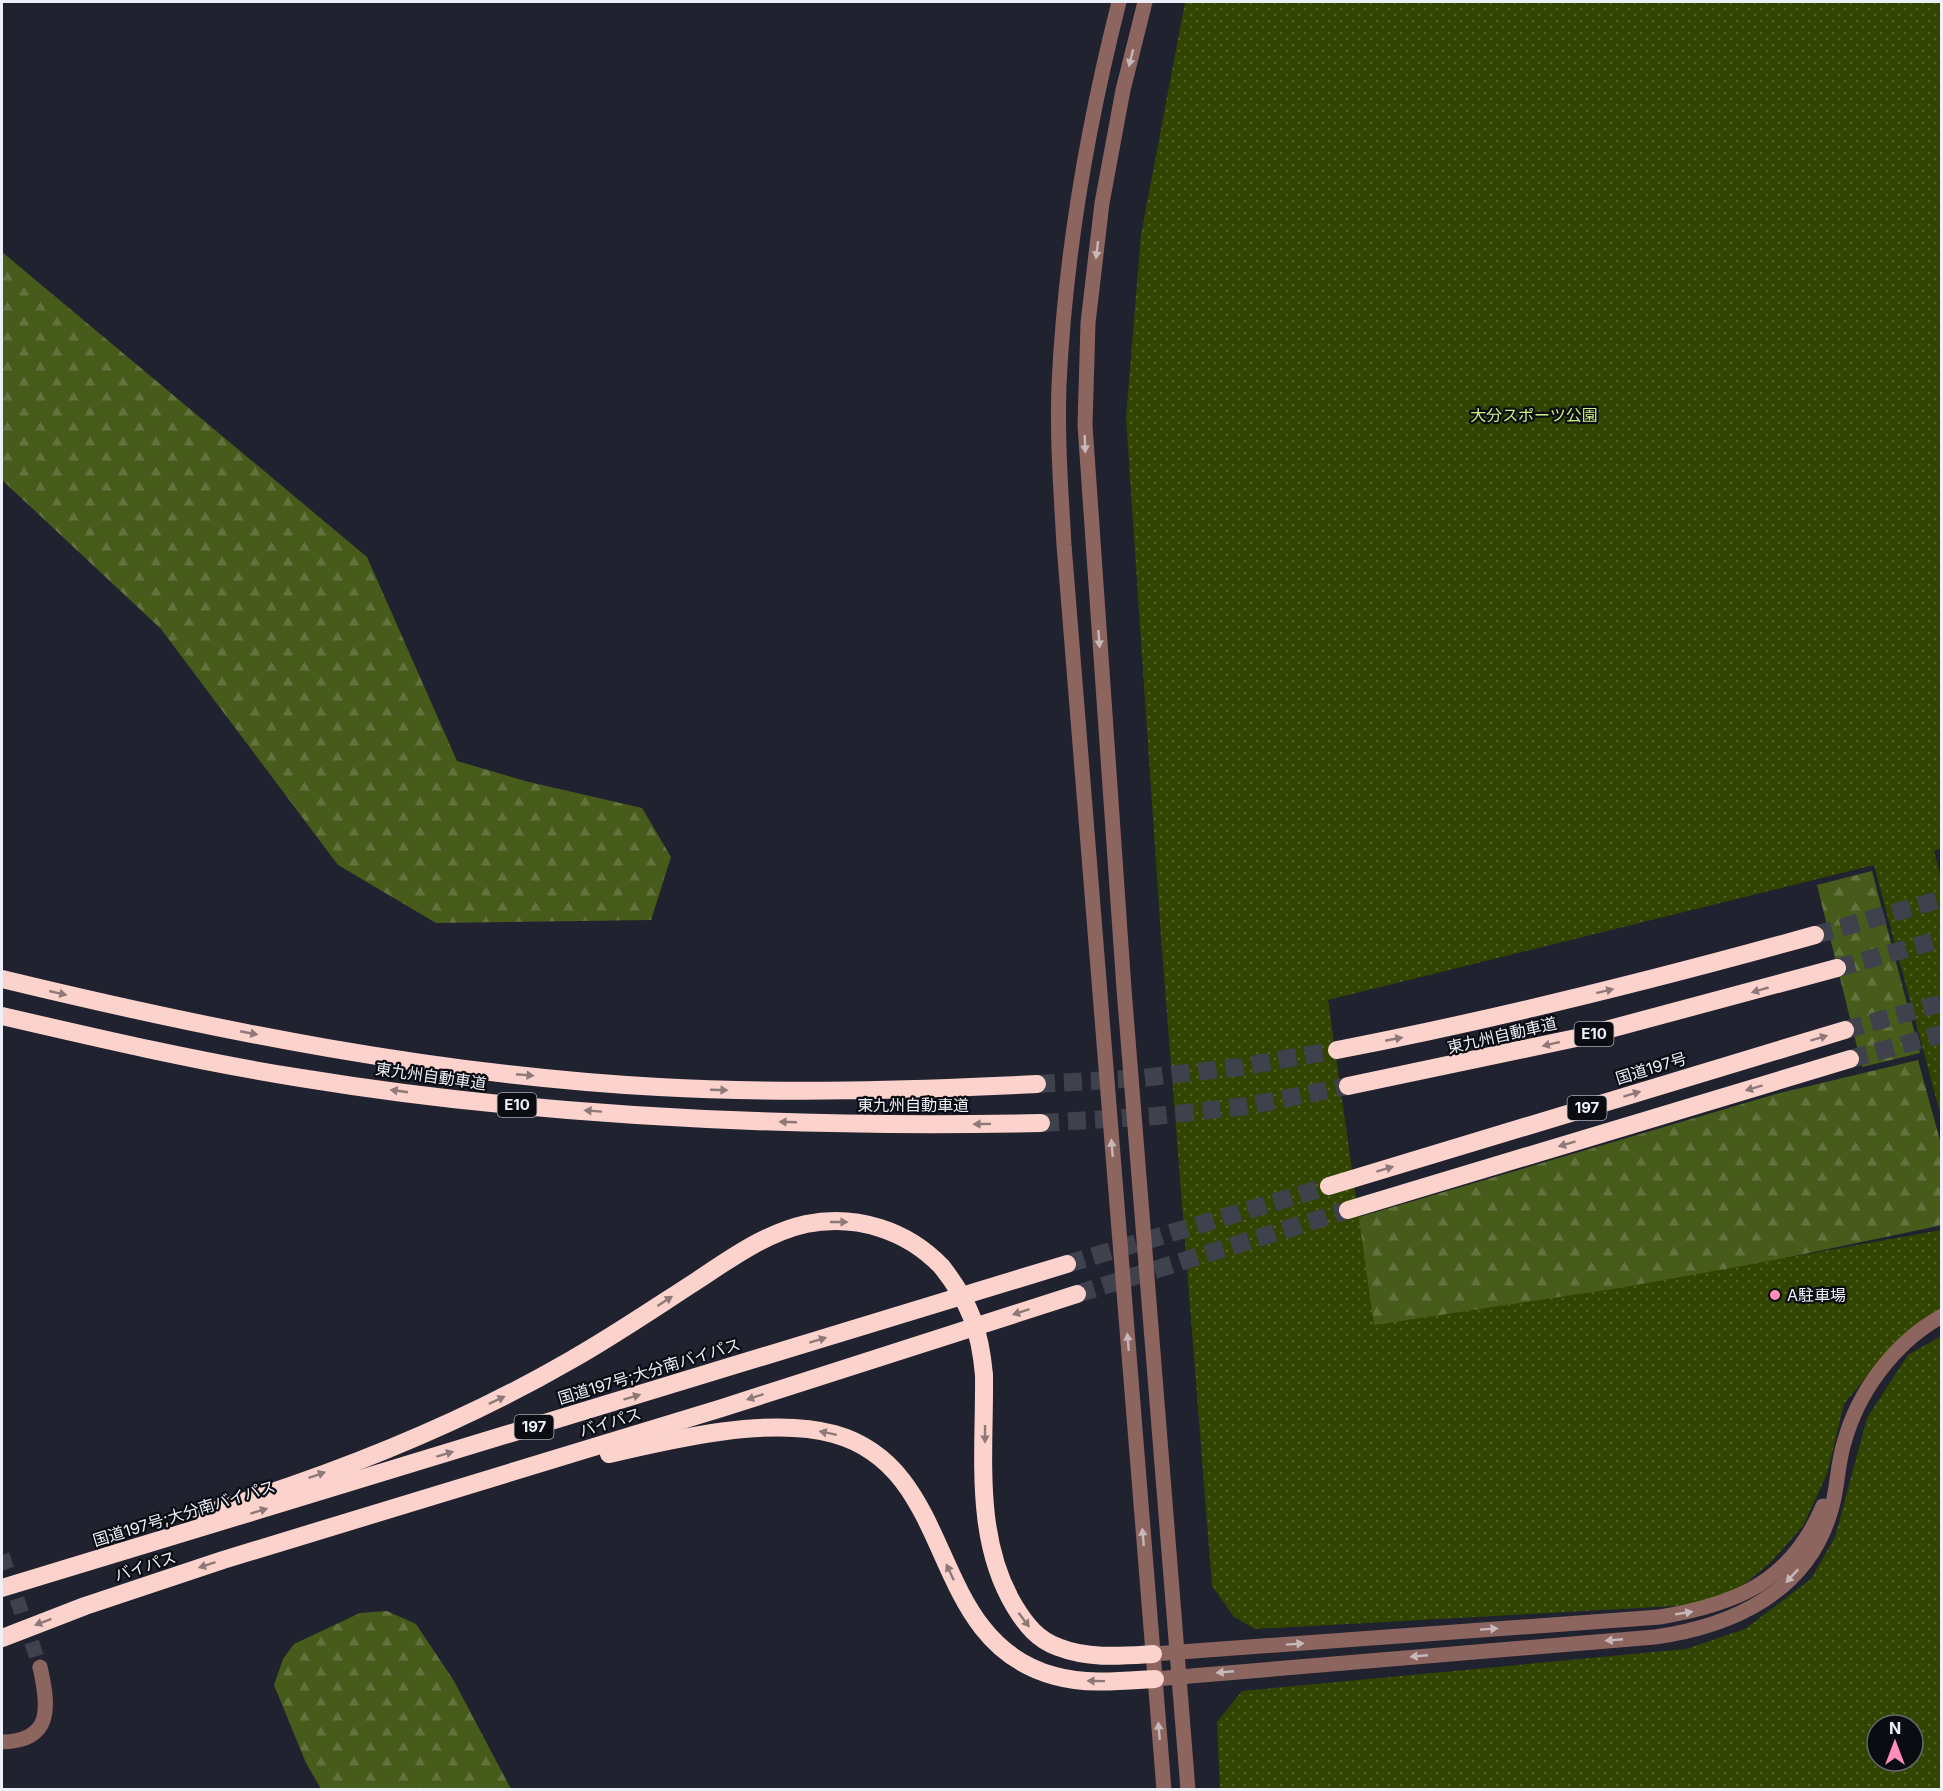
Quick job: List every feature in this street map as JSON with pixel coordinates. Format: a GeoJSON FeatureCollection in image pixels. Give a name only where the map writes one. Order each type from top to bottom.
{"type":"FeatureCollection","features":[{"type":"Feature","properties":{"kind":"highway","name":"東九州自動車道"},"geometry":{"type":"LineString","coordinates":[[1337,1050],[1449,1029],[1815,935]]}},
{"type":"Feature","properties":{"kind":"highway","name":"東九州自動車道"},"geometry":{"type":"LineString","coordinates":[[1348,1086],[1576,1038],[1837,968]]}},
{"type":"Feature","properties":{"kind":"highway","name":"東九州自動車道"},"geometry":{"type":"LineString","coordinates":[[2,979],[124,1008],[311,1045],[505,1073],[657,1087],[776,1092],[906,1090],[1037,1084]]}},
{"type":"Feature","properties":{"kind":"highway","name":"東九州自動車道"},"geometry":{"type":"LineString","coordinates":[[2,1016],[114,1042],[300,1078],[488,1103],[694,1119],[911,1126],[1041,1123]]}},
{"type":"Feature","properties":{"kind":"highway","name":"国道197号"},"geometry":{"type":"LineString","coordinates":[[1329,1186],[1845,1030]]}},
{"type":"Feature","properties":{"kind":"highway","name":"197"},"geometry":{"type":"LineString","coordinates":[[1348,1210],[1850,1059]]}},
{"type":"Feature","properties":{"kind":"highway"},"geometry":{"type":"LineString","coordinates":[[2,1576],[226,1507],[353,1463],[420,1435],[554,1370],[737,1254],[789,1229],[825,1222],[847,1221],[882,1227],[912,1242],[942,1267],[965,1300],[978,1329],[984,1375],[985,1519],[994,1564],[1011,1600],[1032,1630],[1056,1647],[1084,1655],[1153,1654]]}},
{"type":"Feature","properties":{"kind":"highway","name":"国道197号;大分南バイパス"},"geometry":{"type":"LineString","coordinates":[[2,1588],[1067,1264]]}},
{"type":"Feature","properties":{"kind":"highway","name":"バイパス"},"geometry":{"type":"LineString","coordinates":[[2,1638],[85,1606],[291,1539],[710,1411],[1077,1294]]}},
{"type":"Feature","properties":{"kind":"highway"},"geometry":{"type":"LineString","coordinates":[[291,1539],[371,1521],[541,1471],[663,1441],[745,1430],[796,1428],[834,1434],[866,1446],[887,1462],[912,1491],[965,1603],[1002,1649],[1025,1664],[1056,1677],[1093,1681],[1155,1679]]}},
{"type":"Feature","properties":{"kind":"street"},"geometry":{"type":"LineString","coordinates":[[1119,2],[1101,72],[1078,188],[1063,330],[1059,438],[1065,555],[1164,1790]]}},
{"type":"Feature","properties":{"kind":"street"},"geometry":{"type":"LineString","coordinates":[[1145,2],[1123,90],[1102,203],[1089,323],[1085,425],[1124,989],[1188,1790]]}},
{"type":"Feature","properties":{"kind":"street"},"geometry":{"type":"LineString","coordinates":[[1155,1679],[1655,1637],[1718,1623],[1766,1599],[1803,1563],[1827,1521],[1850,1423],[1869,1387],[1893,1355],[1911,1338],[1941,1317]]}},
{"type":"Feature","properties":{"kind":"street"},"geometry":{"type":"LineString","coordinates":[[1153,1654],[1660,1617],[1719,1605],[1758,1586],[1788,1561],[1811,1531],[1838,1467]]}},
{"type":"Feature","properties":{"kind":"street"},"geometry":{"type":"LineString","coordinates":[[2,1742],[15,1742],[35,1734],[45,1721],[46,1705],[40,1667]]}},
{"type":"Feature","properties":{"kind":"green space","name":"大分スポーツ公園"},"geometry":{"type":"Polygon","coordinates":[[[1185,2],[1941,2],[1942,848],[1934,851],[1942,883],[1941,1117],[1874,865],[1328,1000],[1374,1325],[1619,1288],[1941,1230],[1941,1309],[1924,1318],[1884,1355],[1844,1404],[1827,1474],[1803,1526],[1771,1562],[1729,1597],[1677,1606],[1255,1629],[1234,1617],[1212,1586],[1161,937],[1126,418],[1141,235],[1185,2]]]}},
{"type":"Feature","properties":{"kind":"green space"},"geometry":{"type":"Polygon","coordinates":[[[2,252],[367,557],[457,761],[529,782],[642,808],[671,857],[651,920],[436,923],[338,865],[161,629],[2,480],[2,252]]]}},
{"type":"Feature","properties":{"kind":"green space"},"geometry":{"type":"Polygon","coordinates":[[[1872,871],[1920,1053],[1862,1067],[1817,885],[1872,871]]]}},
{"type":"Feature","properties":{"kind":"green space"},"geometry":{"type":"Polygon","coordinates":[[[1918,1060],[1941,1144],[1942,1224],[1938,1226],[1494,1319],[1366,1333],[1342,1222],[1776,1094],[1918,1060]]]}},
{"type":"Feature","properties":{"kind":"green space"},"geometry":{"type":"Polygon","coordinates":[[[1941,1336],[1941,1789],[1220,1789],[1217,1722],[1242,1691],[1686,1649],[1745,1629],[1811,1579],[1835,1537],[1867,1418],[1908,1355],[1941,1336]]]}},
{"type":"Feature","properties":{"kind":"green space"},"geometry":{"type":"Polygon","coordinates":[[[387,1611],[416,1624],[454,1681],[511,1789],[321,1789],[306,1763],[274,1685],[283,1659],[294,1644],[360,1613],[387,1611]]]}},
{"type":"Feature","properties":{"kind":"tunnel"},"geometry":{"type":"LineString","coordinates":[[1815,935],[1942,899]]}},
{"type":"Feature","properties":{"kind":"tunnel"},"geometry":{"type":"LineString","coordinates":[[1837,968],[1942,939]]}},
{"type":"Feature","properties":{"kind":"tunnel"},"geometry":{"type":"LineString","coordinates":[[1845,1030],[1942,1003]]}},
{"type":"Feature","properties":{"kind":"tunnel"},"geometry":{"type":"LineString","coordinates":[[1850,1059],[1942,1034]]}},
{"type":"Feature","properties":{"kind":"tunnel"},"geometry":{"type":"LineString","coordinates":[[1037,1084],[1142,1078],[1240,1067],[1337,1050]]}},
{"type":"Feature","properties":{"kind":"tunnel"},"geometry":{"type":"LineString","coordinates":[[1041,1123],[1156,1116],[1247,1106],[1348,1086]]}},
{"type":"Feature","properties":{"kind":"tunnel"},"geometry":{"type":"LineString","coordinates":[[1067,1264],[1329,1186]]}},
{"type":"Feature","properties":{"kind":"tunnel"},"geometry":{"type":"LineString","coordinates":[[1077,1294],[1348,1210]]}},
{"type":"Feature","properties":{"kind":"tunnel"},"geometry":{"type":"LineString","coordinates":[[2,1555],[40,1667]]}},
{"type":"Feature","properties":{"kind":"place","name":"A駐車場"},"geometry":{"type":"Point","coordinates":[1775,1295]}}]}
